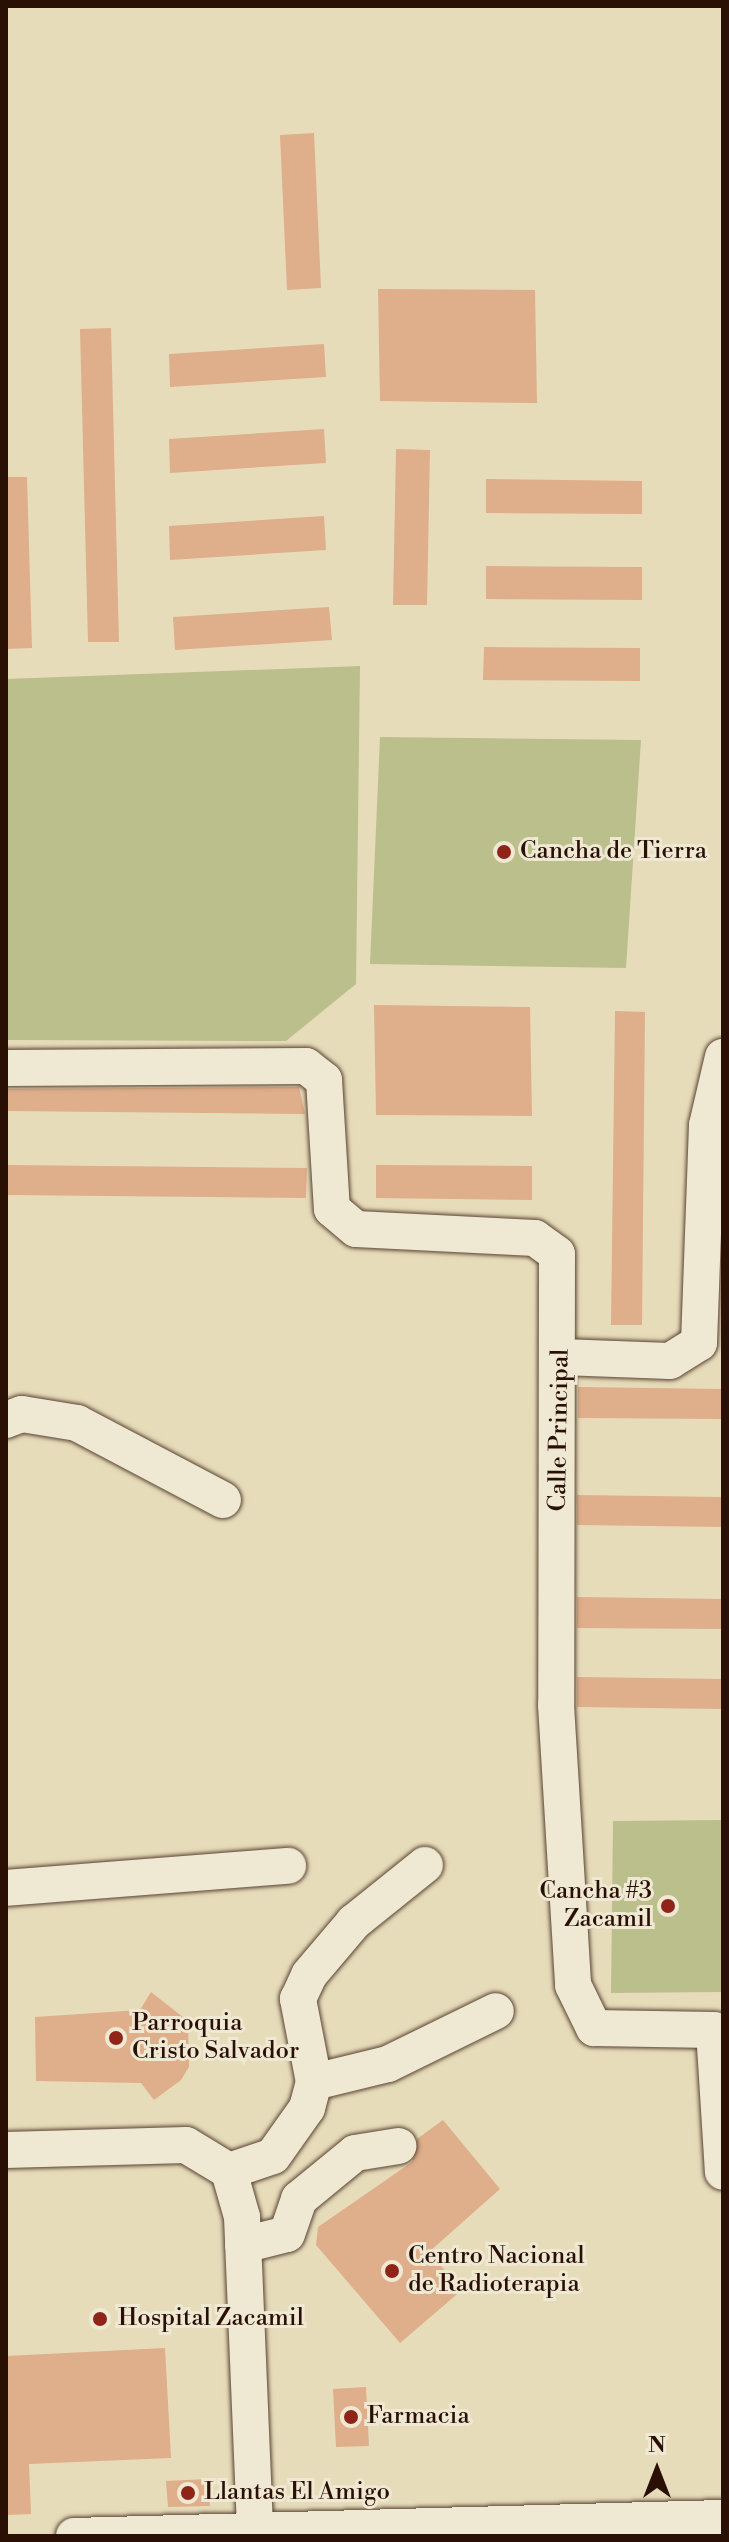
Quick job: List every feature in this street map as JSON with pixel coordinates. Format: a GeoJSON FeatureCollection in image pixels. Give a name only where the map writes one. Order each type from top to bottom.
{"type":"FeatureCollection","features":[{"type":"Feature","properties":{"kind":"street"},"geometry":{"type":"LineString","coordinates":[[561,1357],[670,1361],[699,1343],[707,1125],[723,1057]]}},
{"type":"Feature","properties":{"kind":"street","name":"Calle Principal"},"geometry":{"type":"LineString","coordinates":[[6,1068],[306,1066],[324,1080],[332,1209],[356,1229],[535,1238],[557,1254],[561,1357],[556,1705],[573,1985],[594,2028],[714,2030],[723,2172]]}},
{"type":"Feature","properties":{"kind":"street"},"geometry":{"type":"LineString","coordinates":[[6,1420],[22,1414],[77,1423],[223,1500]]}},
{"type":"Feature","properties":{"kind":"street"},"geometry":{"type":"LineString","coordinates":[[229,2171],[273,2156],[295,2134],[314,2082],[298,1999],[309,1975],[354,1922],[425,1865]]}},
{"type":"Feature","properties":{"kind":"street"},"geometry":{"type":"LineString","coordinates":[[6,1888],[288,1866]]}},
{"type":"Feature","properties":{"kind":"street"},"geometry":{"type":"LineString","coordinates":[[314,2082],[388,2064],[496,2011]]}},
{"type":"Feature","properties":{"kind":"street"},"geometry":{"type":"LineString","coordinates":[[6,2150],[186,2145],[229,2171],[243,2245],[255,2530]]}},
{"type":"Feature","properties":{"kind":"street"},"geometry":{"type":"LineString","coordinates":[[243,2245],[287,2234],[299,2199],[355,2153],[398,2146]]}},
{"type":"Feature","properties":{"kind":"street"},"geometry":{"type":"LineString","coordinates":[[74,2536],[723,2518]]}},
{"type":"Feature","properties":{"kind":"green space"},"geometry":{"type":"Polygon","coordinates":[[[360,666],[356,984],[286,1041],[6,1040],[6,679],[360,666]]]}},
{"type":"Feature","properties":{"kind":"green space","name":"Cancha de Tierra"},"geometry":{"type":"Polygon","coordinates":[[[380,737],[641,740],[626,968],[370,964],[380,737]]]}},
{"type":"Feature","properties":{"kind":"green space","name":"Cancha #3 Zacamil"},"geometry":{"type":"Polygon","coordinates":[[[723,1820],[723,1992],[611,1993],[613,1821],[723,1820]]]}},
{"type":"Feature","properties":{"kind":"building"},"geometry":{"type":"Polygon","coordinates":[[[314,133],[321,288],[287,290],[280,135],[314,133]]]}},
{"type":"Feature","properties":{"kind":"building"},"geometry":{"type":"Polygon","coordinates":[[[378,289],[535,290],[537,403],[380,401],[378,289]]]}},
{"type":"Feature","properties":{"kind":"building"},"geometry":{"type":"Polygon","coordinates":[[[111,328],[119,642],[88,642],[80,329],[111,328]]]}},
{"type":"Feature","properties":{"kind":"building"},"geometry":{"type":"Polygon","coordinates":[[[324,344],[326,377],[170,387],[169,354],[324,344]]]}},
{"type":"Feature","properties":{"kind":"building"},"geometry":{"type":"Polygon","coordinates":[[[324,429],[326,463],[170,473],[169,439],[324,429]]]}},
{"type":"Feature","properties":{"kind":"building"},"geometry":{"type":"Polygon","coordinates":[[[396,449],[430,450],[427,605],[393,605],[396,449]]]}},
{"type":"Feature","properties":{"kind":"building"},"geometry":{"type":"Polygon","coordinates":[[[6,477],[27,477],[32,648],[6,649],[6,477]]]}},
{"type":"Feature","properties":{"kind":"building"},"geometry":{"type":"Polygon","coordinates":[[[486,479],[642,481],[642,514],[486,513],[486,479]]]}},
{"type":"Feature","properties":{"kind":"building"},"geometry":{"type":"Polygon","coordinates":[[[324,516],[326,550],[170,560],[169,526],[324,516]]]}},
{"type":"Feature","properties":{"kind":"building"},"geometry":{"type":"Polygon","coordinates":[[[486,566],[642,567],[642,600],[486,599],[486,566]]]}},
{"type":"Feature","properties":{"kind":"building"},"geometry":{"type":"Polygon","coordinates":[[[329,607],[332,640],[175,650],[173,617],[329,607]]]}},
{"type":"Feature","properties":{"kind":"building"},"geometry":{"type":"Polygon","coordinates":[[[484,647],[640,648],[640,681],[483,680],[484,647]]]}},
{"type":"Feature","properties":{"kind":"building"},"geometry":{"type":"Polygon","coordinates":[[[374,1005],[530,1007],[532,1116],[376,1115],[374,1005]]]}},
{"type":"Feature","properties":{"kind":"building"},"geometry":{"type":"Polygon","coordinates":[[[615,1011],[645,1012],[642,1325],[611,1325],[615,1011]]]}},
{"type":"Feature","properties":{"kind":"building"},"geometry":{"type":"Polygon","coordinates":[[[299,1087],[305,1114],[6,1111],[6,1089],[299,1087]]]}},
{"type":"Feature","properties":{"kind":"building"},"geometry":{"type":"Polygon","coordinates":[[[6,1165],[307,1168],[306,1198],[6,1195],[6,1165]]]}},
{"type":"Feature","properties":{"kind":"building"},"geometry":{"type":"Polygon","coordinates":[[[376,1165],[532,1166],[532,1200],[376,1198],[376,1165]]]}},
{"type":"Feature","properties":{"kind":"building"},"geometry":{"type":"Polygon","coordinates":[[[578,1387],[723,1389],[723,1419],[578,1418],[578,1387]]]}},
{"type":"Feature","properties":{"kind":"building"},"geometry":{"type":"Polygon","coordinates":[[[577,1495],[723,1497],[723,1527],[577,1525],[577,1495]]]}},
{"type":"Feature","properties":{"kind":"building"},"geometry":{"type":"Polygon","coordinates":[[[577,1597],[723,1599],[723,1629],[577,1628],[577,1597]]]}},
{"type":"Feature","properties":{"kind":"building"},"geometry":{"type":"Polygon","coordinates":[[[577,1677],[723,1679],[723,1709],[577,1707],[577,1677]]]}},
{"type":"Feature","properties":{"kind":"building","name":"Parroquia Cristo Salvador"},"geometry":{"type":"Polygon","coordinates":[[[151,1992],[188,2021],[189,2067],[181,2080],[154,2100],[141,2083],[36,2081],[35,2017],[140,2010],[151,1992]]]}},
{"type":"Feature","properties":{"kind":"building"},"geometry":{"type":"Polygon","coordinates":[[[443,2120],[500,2189],[429,2252],[462,2290],[400,2343],[316,2245],[318,2227],[412,2162],[417,2139],[443,2120]]]}},
{"type":"Feature","properties":{"kind":"building"},"geometry":{"type":"Polygon","coordinates":[[[165,2348],[171,2458],[29,2464],[31,2514],[6,2515],[6,2356],[165,2348]]]}},
{"type":"Feature","properties":{"kind":"building","name":"Farmacia"},"geometry":{"type":"Polygon","coordinates":[[[366,2387],[369,2446],[336,2447],[333,2389],[366,2387]]]}},
{"type":"Feature","properties":{"kind":"building","name":"Llantas El Amigo"},"geometry":{"type":"Polygon","coordinates":[[[208,2479],[210,2506],[168,2507],[166,2481],[208,2479]]]}},
{"type":"Feature","properties":{"kind":"place","name":"Cancha de Tierra"},"geometry":{"type":"Point","coordinates":[504,852]}},
{"type":"Feature","properties":{"kind":"place","name":"Cancha #3 Zacamil"},"geometry":{"type":"Point","coordinates":[668,1906]}},
{"type":"Feature","properties":{"kind":"place","name":"Parroquia Cristo Salvador"},"geometry":{"type":"Point","coordinates":[116,2038]}},
{"type":"Feature","properties":{"kind":"place","name":"Centro Nacional de Radioterapia"},"geometry":{"type":"Point","coordinates":[392,2271]}},
{"type":"Feature","properties":{"kind":"place","name":"Hospital Zacamil"},"geometry":{"type":"Point","coordinates":[100,2319]}},
{"type":"Feature","properties":{"kind":"place","name":"Farmacia"},"geometry":{"type":"Point","coordinates":[351,2417]}},
{"type":"Feature","properties":{"kind":"place","name":"Llantas El Amigo"},"geometry":{"type":"Point","coordinates":[188,2493]}}]}
